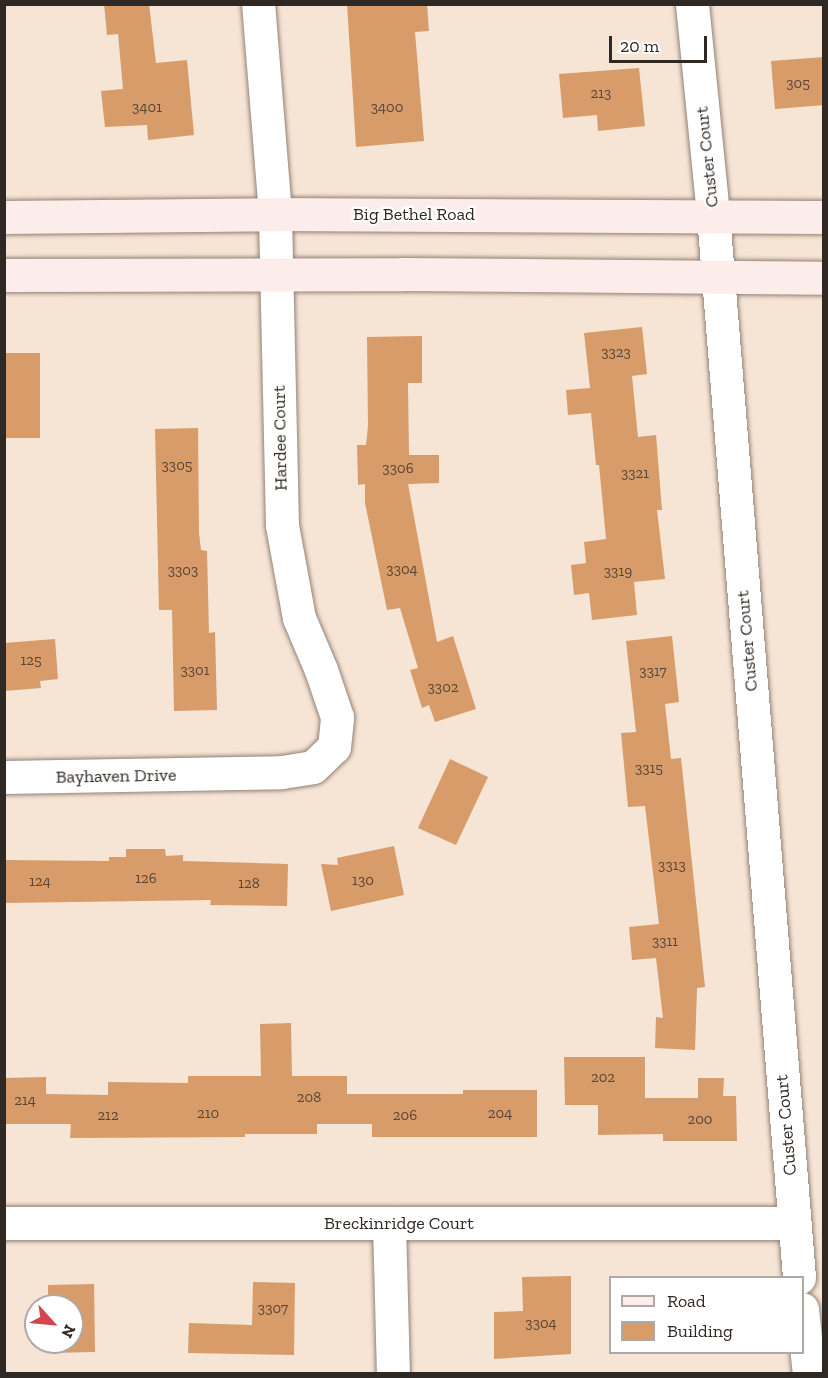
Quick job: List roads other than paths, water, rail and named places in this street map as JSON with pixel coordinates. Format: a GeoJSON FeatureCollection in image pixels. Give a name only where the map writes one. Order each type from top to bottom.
{"type":"FeatureCollection","features":[{"type":"Feature","properties":{"kind":"main road","name":"Big Bethel Road"},"geometry":{"type":"LineString","coordinates":[[4,217],[275,214],[824,217]]}},
{"type":"Feature","properties":{"kind":"main road"},"geometry":{"type":"LineString","coordinates":[[4,275],[277,274],[824,278]]}},
{"type":"Feature","properties":{"kind":"street","name":"Hardee Court"},"geometry":{"type":"LineString","coordinates":[[227,774],[282,772],[313,767],[334,747],[337,717],[321,670],[299,618],[282,525],[275,214],[258,4]]}},
{"type":"Feature","properties":{"kind":"street","name":"Custer Court"},"geometry":{"type":"LineString","coordinates":[[692,4],[713,215],[799,1276]]}},
{"type":"Feature","properties":{"kind":"street","name":"Bayhaven Drive"},"geometry":{"type":"LineString","coordinates":[[4,777],[227,774]]}},
{"type":"Feature","properties":{"kind":"street","name":"Breckinridge Court"},"geometry":{"type":"LineString","coordinates":[[4,1223],[794,1223]]}},
{"type":"Feature","properties":{"kind":"street"},"geometry":{"type":"LineString","coordinates":[[389,1223],[393,1374]]}},
{"type":"Feature","properties":{"kind":"street"},"geometry":{"type":"LineString","coordinates":[[804,1328],[809,1374]]}}]}
